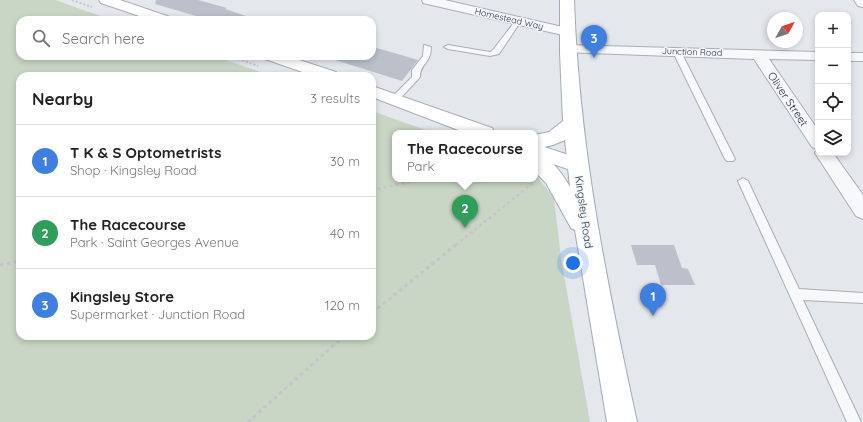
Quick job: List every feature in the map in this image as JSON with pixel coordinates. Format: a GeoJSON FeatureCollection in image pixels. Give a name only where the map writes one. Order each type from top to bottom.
{"type":"FeatureCollection","features":[{"type":"Feature","properties":{"kind":"main road"},"geometry":{"type":"LineString","coordinates":[[106,0],[152,16]]}},
{"type":"Feature","properties":{"kind":"main road","name":"Kingsley Road"},"geometry":{"type":"LineString","coordinates":[[567,0],[567,40],[577,165],[595,290],[622,422]]}},
{"type":"Feature","properties":{"kind":"main road"},"geometry":{"type":"LineString","coordinates":[[282,60],[318,72]]}},
{"type":"Feature","properties":{"kind":"main road"},"geometry":{"type":"LineString","coordinates":[[376,93],[478,130]]}},
{"type":"Feature","properties":{"kind":"main road"},"geometry":{"type":"LineString","coordinates":[[538,142],[546,142],[556,138],[573,122]]}},
{"type":"Feature","properties":{"kind":"main road"},"geometry":{"type":"LineString","coordinates":[[538,152],[577,165]]}},
{"type":"Feature","properties":{"kind":"main road"},"geometry":{"type":"LineString","coordinates":[[538,170],[554,178],[588,239]]}},
{"type":"Feature","properties":{"kind":"street","name":"Homestead Way"},"geometry":{"type":"LineString","coordinates":[[428,0],[518,21],[567,40]]}},
{"type":"Feature","properties":{"kind":"street"},"geometry":{"type":"LineString","coordinates":[[860,0],[863,3]]}},
{"type":"Feature","properties":{"kind":"street","name":"Junction Road"},"geometry":{"type":"LineString","coordinates":[[567,40],[677,52],[815,56]]}},
{"type":"Feature","properties":{"kind":"street","name":"Oliver Street"},"geometry":{"type":"LineString","coordinates":[[758,54],[815,140]]}},
{"type":"Feature","properties":{"kind":"street"},"geometry":{"type":"LineString","coordinates":[[851,57],[863,57]]}},
{"type":"Feature","properties":{"kind":"street"},"geometry":{"type":"LineString","coordinates":[[826,156],[863,211]]}},
{"type":"Feature","properties":{"kind":"lane"},"geometry":{"type":"LineString","coordinates":[[448,47],[478,53],[490,54],[496,52],[518,21]]}},
{"type":"Feature","properties":{"kind":"lane"},"geometry":{"type":"LineString","coordinates":[[394,100],[416,77],[416,70],[427,56],[427,47]]}},
{"type":"Feature","properties":{"kind":"lane"},"geometry":{"type":"LineString","coordinates":[[677,52],[730,159]]}},
{"type":"Feature","properties":{"kind":"lane"},"geometry":{"type":"LineString","coordinates":[[743,181],[854,422]]}},
{"type":"Feature","properties":{"kind":"lane"},"geometry":{"type":"LineString","coordinates":[[796,294],[863,298]]}},
{"type":"Feature","properties":{"kind":"path"},"geometry":{"type":"LineString","coordinates":[[376,189],[410,182]]}},
{"type":"Feature","properties":{"kind":"path"},"geometry":{"type":"LineString","coordinates":[[376,310],[522,182]]}},
{"type":"Feature","properties":{"kind":"path"},"geometry":{"type":"LineString","coordinates":[[0,266],[16,262]]}},
{"type":"Feature","properties":{"kind":"path"},"geometry":{"type":"LineString","coordinates":[[248,422],[340,340]]}},
{"type":"Feature","properties":{"kind":"green space"},"geometry":{"type":"Polygon","coordinates":[[[0,0],[55,0],[101,16],[16,16],[16,60],[226,60],[261,72],[16,72],[16,340],[376,340],[376,112],[426,130],[392,130],[392,182],[538,182],[538,178],[554,198],[561,258],[590,422],[0,422],[0,0]]]}},
{"type":"Feature","properties":{"kind":"building"},"geometry":{"type":"Polygon","coordinates":[[[156,0],[198,0],[227,8],[225,9],[246,16],[196,16],[155,4],[156,0]]]}},
{"type":"Feature","properties":{"kind":"building"},"geometry":{"type":"Polygon","coordinates":[[[376,48],[418,60],[402,81],[335,60],[376,60],[376,48]]]}},
{"type":"Feature","properties":{"kind":"building"},"geometry":{"type":"Polygon","coordinates":[[[631,245],[674,245],[682,268],[688,269],[695,285],[661,285],[655,265],[637,265],[631,245]]]}},
{"type":"Feature","properties":{"kind":"place","name":"Kingsley Store"},"geometry":{"type":"Point","coordinates":[594,58]}},
{"type":"Feature","properties":{"kind":"place","name":"The Racecourse"},"geometry":{"type":"Point","coordinates":[465,228]}},
{"type":"Feature","properties":{"kind":"place","name":"T K & S Optometrists"},"geometry":{"type":"Point","coordinates":[653,316]}}]}
